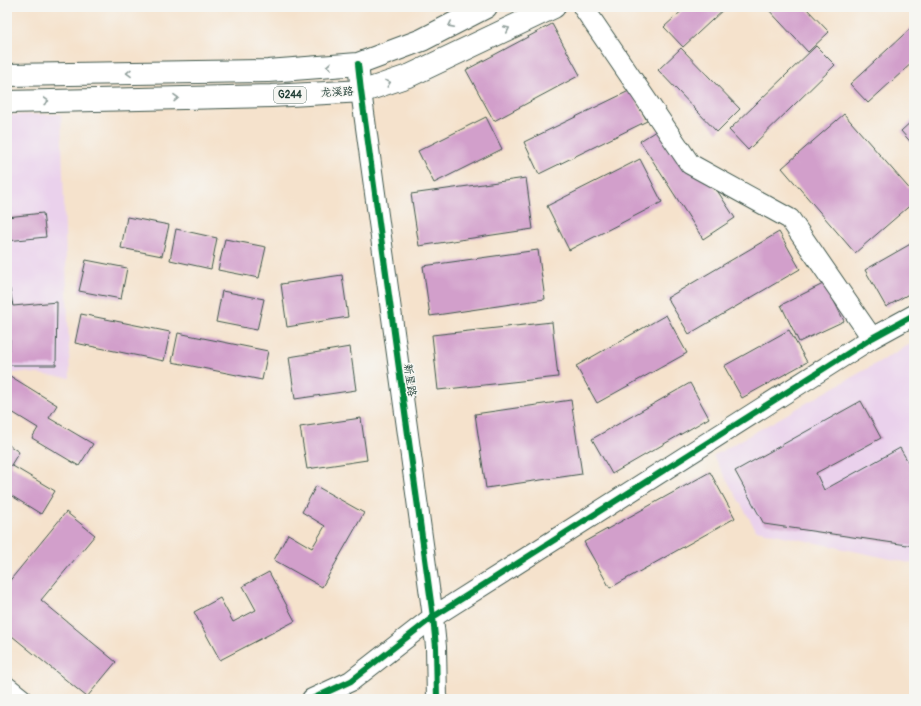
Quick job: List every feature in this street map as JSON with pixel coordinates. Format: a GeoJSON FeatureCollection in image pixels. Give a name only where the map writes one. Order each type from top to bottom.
{"type":"FeatureCollection","features":[{"type":"Feature","properties":{"kind":"highway"},"geometry":{"type":"LineString","coordinates":[[7,75],[268,71],[358,64],[422,40],[486,7]]}},
{"type":"Feature","properties":{"kind":"highway","name":"龙溪路"},"geometry":{"type":"LineString","coordinates":[[7,102],[271,96],[364,91],[411,75],[554,7]]}},
{"type":"Feature","properties":{"kind":"street"},"geometry":{"type":"LineString","coordinates":[[583,7],[690,164],[790,219],[872,338]]}},
{"type":"Feature","properties":{"kind":"street","name":"新星路"},"geometry":{"type":"LineString","coordinates":[[358,64],[433,617],[436,647],[437,699]]}},
{"type":"Feature","properties":{"kind":"street"},"geometry":{"type":"LineString","coordinates":[[312,699],[351,681],[433,617],[872,338],[914,315]]}},
{"type":"Feature","properties":{"kind":"street"},"geometry":{"type":"LineString","coordinates":[[7,687],[22,699]]}},
{"type":"Feature","properties":{"kind":"shaded area"},"geometry":{"type":"Polygon","coordinates":[[[61,114],[70,378],[22,372],[7,374],[7,115],[61,114]]]}},
{"type":"Feature","properties":{"kind":"shaded area"},"geometry":{"type":"Polygon","coordinates":[[[914,342],[914,564],[756,530],[713,456],[914,342]]]}},
{"type":"Feature","properties":{"kind":"building"},"geometry":{"type":"Polygon","coordinates":[[[686,7],[726,7],[683,47],[664,27],[686,7]]]}},
{"type":"Feature","properties":{"kind":"building"},"geometry":{"type":"Polygon","coordinates":[[[766,7],[805,7],[829,32],[808,52],[766,7]]]}},
{"type":"Feature","properties":{"kind":"building"},"geometry":{"type":"Polygon","coordinates":[[[552,24],[580,75],[494,121],[466,70],[552,24]]]}},
{"type":"Feature","properties":{"kind":"building"},"geometry":{"type":"Polygon","coordinates":[[[914,25],[914,61],[868,103],[850,84],[914,25]]]}},
{"type":"Feature","properties":{"kind":"building"},"geometry":{"type":"Polygon","coordinates":[[[816,46],[835,65],[748,150],[729,130],[816,46]]]}},
{"type":"Feature","properties":{"kind":"building"},"geometry":{"type":"Polygon","coordinates":[[[681,48],[740,109],[717,132],[658,70],[681,48]]]}},
{"type":"Feature","properties":{"kind":"building"},"geometry":{"type":"Polygon","coordinates":[[[631,90],[647,121],[539,174],[524,142],[631,90]]]}},
{"type":"Feature","properties":{"kind":"building"},"geometry":{"type":"Polygon","coordinates":[[[844,114],[914,194],[914,202],[855,253],[782,168],[844,114]]]}},
{"type":"Feature","properties":{"kind":"building"},"geometry":{"type":"Polygon","coordinates":[[[486,117],[502,149],[434,183],[418,151],[486,117]]]}},
{"type":"Feature","properties":{"kind":"building"},"geometry":{"type":"Polygon","coordinates":[[[914,119],[914,146],[901,131],[914,119]]]}},
{"type":"Feature","properties":{"kind":"building"},"geometry":{"type":"Polygon","coordinates":[[[672,121],[735,218],[703,239],[640,141],[672,121]]]}},
{"type":"Feature","properties":{"kind":"building"},"geometry":{"type":"Polygon","coordinates":[[[640,159],[662,202],[569,250],[547,206],[640,159]]]}},
{"type":"Feature","properties":{"kind":"building"},"geometry":{"type":"Polygon","coordinates":[[[526,178],[533,229],[419,246],[411,194],[526,178]]]}},
{"type":"Feature","properties":{"kind":"building"},"geometry":{"type":"Polygon","coordinates":[[[43,213],[46,237],[7,241],[7,217],[43,213]]]}},
{"type":"Feature","properties":{"kind":"building"},"geometry":{"type":"Polygon","coordinates":[[[127,217],[169,225],[162,256],[121,248],[127,217]]]}},
{"type":"Feature","properties":{"kind":"building"},"geometry":{"type":"Polygon","coordinates":[[[176,229],[217,238],[211,269],[170,260],[176,229]]]}},
{"type":"Feature","properties":{"kind":"building"},"geometry":{"type":"Polygon","coordinates":[[[779,232],[800,269],[689,334],[667,298],[779,232]]]}},
{"type":"Feature","properties":{"kind":"building"},"geometry":{"type":"Polygon","coordinates":[[[225,239],[266,247],[259,278],[218,270],[225,239]]]}},
{"type":"Feature","properties":{"kind":"building"},"geometry":{"type":"Polygon","coordinates":[[[914,242],[914,291],[886,307],[865,270],[914,242]]]}},
{"type":"Feature","properties":{"kind":"building"},"geometry":{"type":"Polygon","coordinates":[[[538,250],[545,299],[430,316],[423,266],[538,250]]]}},
{"type":"Feature","properties":{"kind":"building"},"geometry":{"type":"Polygon","coordinates":[[[86,260],[127,268],[121,299],[79,291],[86,260]]]}},
{"type":"Feature","properties":{"kind":"building"},"geometry":{"type":"Polygon","coordinates":[[[342,275],[348,317],[287,327],[281,284],[342,275]]]}},
{"type":"Feature","properties":{"kind":"building"},"geometry":{"type":"Polygon","coordinates":[[[825,283],[844,321],[799,342],[781,305],[825,283]]]}},
{"type":"Feature","properties":{"kind":"building"},"geometry":{"type":"Polygon","coordinates":[[[10,289],[13,306],[57,302],[56,365],[9,365],[10,339],[7,339],[7,290],[10,289]]]}},
{"type":"Feature","properties":{"kind":"building"},"geometry":{"type":"Polygon","coordinates":[[[222,291],[264,299],[257,330],[216,322],[222,291]]]}},
{"type":"Feature","properties":{"kind":"building"},"geometry":{"type":"Polygon","coordinates":[[[81,314],[170,332],[164,361],[75,343],[81,314]]]}},
{"type":"Feature","properties":{"kind":"building"},"geometry":{"type":"Polygon","coordinates":[[[666,315],[687,353],[597,403],[576,366],[666,315]]]}},
{"type":"Feature","properties":{"kind":"building"},"geometry":{"type":"Polygon","coordinates":[[[552,322],[558,377],[438,390],[432,335],[552,322]]]}},
{"type":"Feature","properties":{"kind":"building"},"geometry":{"type":"Polygon","coordinates":[[[789,330],[807,362],[742,398],[724,366],[789,330]]]}},
{"type":"Feature","properties":{"kind":"building"},"geometry":{"type":"Polygon","coordinates":[[[178,333],[268,351],[262,380],[172,362],[178,333]]]}},
{"type":"Feature","properties":{"kind":"building"},"geometry":{"type":"Polygon","coordinates":[[[350,347],[356,390],[295,399],[289,357],[350,347]]]}},
{"type":"Feature","properties":{"kind":"building"},"geometry":{"type":"Polygon","coordinates":[[[7,374],[57,405],[49,418],[93,444],[79,466],[32,438],[38,428],[7,409],[7,374]]]}},
{"type":"Feature","properties":{"kind":"building"},"geometry":{"type":"Polygon","coordinates":[[[690,383],[709,418],[612,474],[592,439],[690,383]]]}},
{"type":"Feature","properties":{"kind":"building"},"geometry":{"type":"Polygon","coordinates":[[[571,400],[582,474],[486,488],[475,414],[571,400]]]}},
{"type":"Feature","properties":{"kind":"building"},"geometry":{"type":"Polygon","coordinates":[[[861,401],[881,438],[816,473],[824,490],[900,448],[914,472],[914,546],[764,524],[735,471],[861,401]]]}},
{"type":"Feature","properties":{"kind":"building"},"geometry":{"type":"Polygon","coordinates":[[[361,418],[367,460],[307,469],[300,427],[361,418]]]}},
{"type":"Feature","properties":{"kind":"building"},"geometry":{"type":"Polygon","coordinates":[[[7,444],[19,452],[11,465],[55,491],[41,514],[7,493],[7,444]]]}},
{"type":"Feature","properties":{"kind":"building"},"geometry":{"type":"Polygon","coordinates":[[[710,472],[735,518],[610,588],[584,542],[710,472]]]}},
{"type":"Feature","properties":{"kind":"building"},"geometry":{"type":"Polygon","coordinates":[[[316,486],[364,513],[322,587],[274,560],[288,534],[312,548],[325,526],[302,512],[316,486]]]}},
{"type":"Feature","properties":{"kind":"building"},"geometry":{"type":"Polygon","coordinates":[[[66,512],[95,535],[41,600],[116,662],[87,697],[7,632],[7,584],[66,512]]]}},
{"type":"Feature","properties":{"kind":"building"},"geometry":{"type":"Polygon","coordinates":[[[269,572],[295,621],[220,660],[194,612],[220,598],[233,622],[256,610],[243,586],[269,572]]]}},
{"type":"Feature","properties":{"kind":"cycle path"},"geometry":{"type":"LineString","coordinates":[[358,64],[433,617],[436,647],[437,699]]}},
{"type":"Feature","properties":{"kind":"cycle path"},"geometry":{"type":"LineString","coordinates":[[312,699],[351,681],[433,617],[872,338],[914,315]]}}]}
